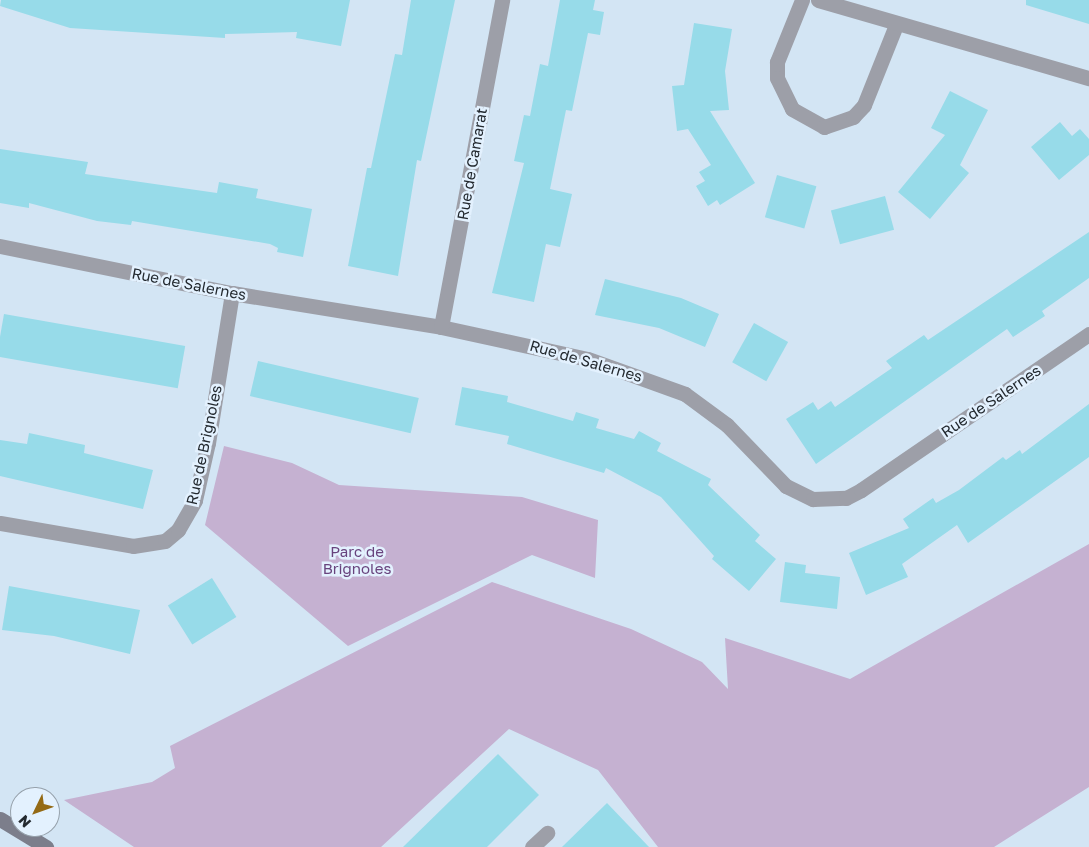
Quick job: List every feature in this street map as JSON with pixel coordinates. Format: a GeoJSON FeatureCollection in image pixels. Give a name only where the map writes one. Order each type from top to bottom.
{"type":"FeatureCollection","features":[{"type":"Feature","properties":{"kind":"street","name":"Rue de Camarat"},"geometry":{"type":"LineString","coordinates":[[442,327],[502,0]]}},
{"type":"Feature","properties":{"kind":"street"},"geometry":{"type":"LineString","coordinates":[[802,0],[778,62],[777,78],[792,109],[824,127],[853,117],[864,105],[896,25]]}},
{"type":"Feature","properties":{"kind":"street"},"geometry":{"type":"LineString","coordinates":[[818,0],[896,25],[1057,65],[1089,78]]}},
{"type":"Feature","properties":{"kind":"street","name":"Rue de Salernes"},"geometry":{"type":"LineString","coordinates":[[0,246],[232,293],[442,327],[570,354],[663,384],[727,425],[786,486],[813,499],[830,500],[861,490],[1089,334]]}},
{"type":"Feature","properties":{"kind":"street","name":"Rue de Brignoles"},"geometry":{"type":"LineString","coordinates":[[0,524],[133,546],[165,541],[178,530],[195,500],[208,443],[232,293]]}},
{"type":"Feature","properties":{"kind":"street"},"geometry":{"type":"LineString","coordinates":[[0,819],[46,847]]}},
{"type":"Feature","properties":{"kind":"street"},"geometry":{"type":"LineString","coordinates":[[532,847],[547,833]]}},
{"type":"Feature","properties":{"kind":"green space","name":"Parc de Brignoles"},"geometry":{"type":"Polygon","coordinates":[[[224,446],[292,463],[339,485],[522,497],[598,520],[595,578],[532,555],[348,646],[205,525],[224,446]]]}},
{"type":"Feature","properties":{"kind":"green space"},"geometry":{"type":"Polygon","coordinates":[[[1089,544],[1089,787],[994,847],[658,847],[598,770],[509,729],[381,847],[134,847],[64,800],[152,782],[175,768],[170,746],[492,582],[631,629],[702,662],[728,689],[725,638],[850,679],[1089,544]]]}},
{"type":"Feature","properties":{"kind":"building"},"geometry":{"type":"Polygon","coordinates":[[[1,0],[350,0],[341,46],[296,38],[297,32],[225,34],[225,38],[70,28],[0,6],[1,0]]]}},
{"type":"Feature","properties":{"kind":"building"},"geometry":{"type":"Polygon","coordinates":[[[411,0],[455,0],[421,161],[417,160],[398,276],[348,266],[367,168],[371,168],[395,54],[402,55],[411,0]]]}},
{"type":"Feature","properties":{"kind":"building"},"geometry":{"type":"Polygon","coordinates":[[[560,0],[595,0],[593,10],[604,12],[600,35],[588,33],[572,111],[566,110],[550,189],[572,194],[560,247],[546,244],[534,302],[492,293],[524,163],[514,161],[524,115],[530,116],[540,64],[548,66],[560,0]]]}},
{"type":"Feature","properties":{"kind":"building"},"geometry":{"type":"Polygon","coordinates":[[[1026,0],[1089,0],[1089,24],[1026,5],[1026,0]]]}},
{"type":"Feature","properties":{"kind":"building"},"geometry":{"type":"Polygon","coordinates":[[[694,23],[732,29],[725,71],[729,110],[710,111],[755,183],[720,205],[717,200],[708,206],[696,186],[705,181],[699,172],[711,165],[688,129],[677,131],[672,86],[684,85],[694,23]]]}},
{"type":"Feature","properties":{"kind":"building"},"geometry":{"type":"Polygon","coordinates":[[[950,91],[988,110],[960,165],[969,173],[930,219],[898,192],[945,135],[931,128],[950,91]]]}},
{"type":"Feature","properties":{"kind":"building"},"geometry":{"type":"Polygon","coordinates":[[[1060,122],[1072,136],[1080,129],[1089,139],[1089,155],[1059,180],[1031,147],[1060,122]]]}},
{"type":"Feature","properties":{"kind":"building"},"geometry":{"type":"Polygon","coordinates":[[[0,149],[88,162],[85,174],[217,193],[219,182],[258,189],[256,198],[312,209],[303,257],[277,252],[278,248],[270,244],[132,221],[131,225],[97,221],[29,203],[29,208],[0,203],[0,149]]]}},
{"type":"Feature","properties":{"kind":"building"},"geometry":{"type":"Polygon","coordinates":[[[777,175],[816,186],[804,229],[765,217],[777,175]]]}},
{"type":"Feature","properties":{"kind":"building"},"geometry":{"type":"Polygon","coordinates":[[[885,196],[894,230],[840,244],[831,210],[885,196]]]}},
{"type":"Feature","properties":{"kind":"building"},"geometry":{"type":"Polygon","coordinates":[[[1089,232],[1089,278],[1042,311],[1045,316],[1013,337],[1007,329],[816,464],[786,419],[813,402],[818,410],[831,401],[835,407],[892,368],[886,361],[924,335],[928,340],[1089,232]]]}},
{"type":"Feature","properties":{"kind":"building"},"geometry":{"type":"Polygon","coordinates":[[[605,279],[681,298],[719,314],[705,347],[659,328],[595,315],[605,279]]]}},
{"type":"Feature","properties":{"kind":"building"},"geometry":{"type":"Polygon","coordinates":[[[4,314],[185,346],[178,388],[0,357],[0,337],[4,314]]]}},
{"type":"Feature","properties":{"kind":"building"},"geometry":{"type":"Polygon","coordinates":[[[754,323],[788,342],[766,381],[732,362],[754,323]]]}},
{"type":"Feature","properties":{"kind":"building"},"geometry":{"type":"Polygon","coordinates":[[[258,361],[419,398],[411,433],[250,396],[258,361]]]}},
{"type":"Feature","properties":{"kind":"building"},"geometry":{"type":"Polygon","coordinates":[[[462,387],[508,396],[507,402],[573,421],[576,412],[599,419],[596,428],[634,439],[639,431],[661,443],[657,451],[711,479],[708,485],[760,535],[755,541],[776,559],[749,591],[712,559],[714,556],[661,497],[606,468],[604,473],[507,444],[509,436],[455,425],[462,387]]]}},
{"type":"Feature","properties":{"kind":"building"},"geometry":{"type":"Polygon","coordinates":[[[1089,404],[1089,457],[968,543],[957,525],[902,564],[908,577],[866,595],[849,553],[909,528],[903,519],[933,498],[936,503],[959,490],[1003,457],[1006,460],[1020,450],[1022,454],[1089,404]]]}},
{"type":"Feature","properties":{"kind":"building"},"geometry":{"type":"Polygon","coordinates":[[[29,433],[85,445],[84,453],[153,470],[143,509],[0,476],[0,440],[27,444],[29,433]]]}},
{"type":"Feature","properties":{"kind":"building"},"geometry":{"type":"Polygon","coordinates":[[[785,562],[806,565],[805,573],[840,577],[837,609],[780,602],[785,562]]]}},
{"type":"Feature","properties":{"kind":"building"},"geometry":{"type":"Polygon","coordinates":[[[212,578],[236,617],[192,645],[168,606],[212,578]]]}},
{"type":"Feature","properties":{"kind":"building"},"geometry":{"type":"Polygon","coordinates":[[[9,586],[140,610],[130,654],[54,636],[2,630],[9,586]]]}},
{"type":"Feature","properties":{"kind":"building"},"geometry":{"type":"Polygon","coordinates":[[[498,754],[539,795],[487,847],[403,847],[498,754]]]}},
{"type":"Feature","properties":{"kind":"building"},"geometry":{"type":"Polygon","coordinates":[[[607,803],[649,847],[562,847],[607,803]]]}}]}
